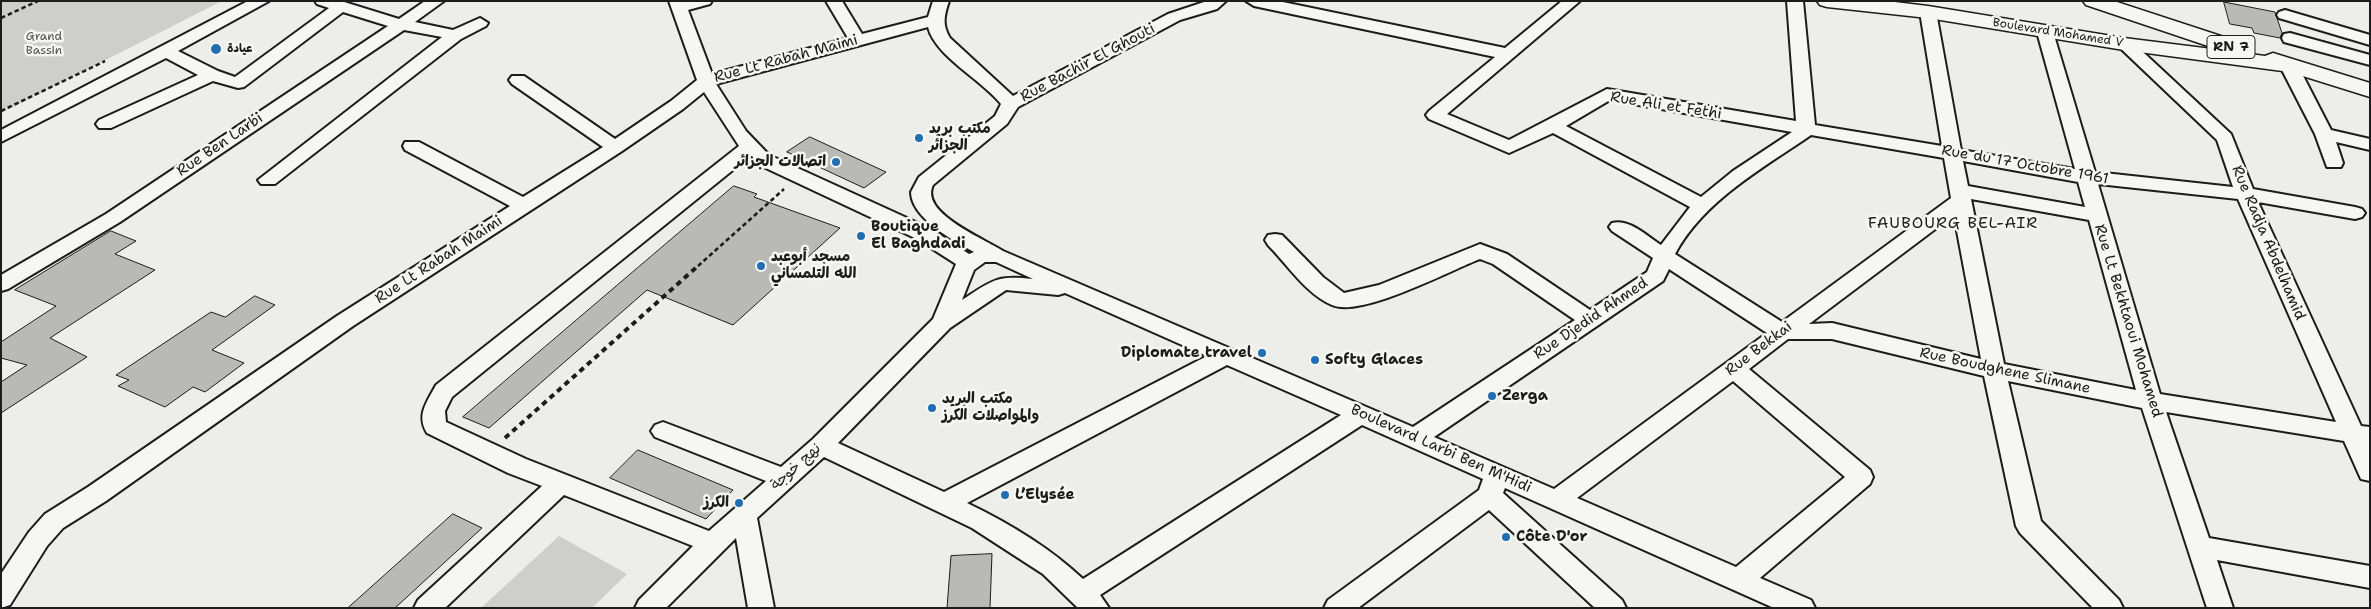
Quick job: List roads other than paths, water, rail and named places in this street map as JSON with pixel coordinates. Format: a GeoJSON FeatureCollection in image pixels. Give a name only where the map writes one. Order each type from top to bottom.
{"type":"FeatureCollection","features":[{"type":"Feature","properties":{"kind":"main road","name":"Boulevard Mohamed V"},"geometry":{"type":"LineString","coordinates":[[1827,1],[1928,12],[2124,44],[2289,66]]}},
{"type":"Feature","properties":{"kind":"main road","name":"RN 7"},"geometry":{"type":"LineString","coordinates":[[2093,1],[2289,66],[2370,90]]}},
{"type":"Feature","properties":{"kind":"main road","name":"RN 7"},"geometry":{"type":"LineString","coordinates":[[2120,1],[2370,79]]}},
{"type":"Feature","properties":{"kind":"street"},"geometry":{"type":"LineString","coordinates":[[1,137],[261,1]]}},
{"type":"Feature","properties":{"kind":"street"},"geometry":{"type":"LineString","coordinates":[[322,1],[400,24],[455,35]]}},
{"type":"Feature","properties":{"kind":"street","name":"Rue Ben Larbi"},"geometry":{"type":"LineString","coordinates":[[1,284],[113,218],[436,1]]}},
{"type":"Feature","properties":{"kind":"street"},"geometry":{"type":"LineString","coordinates":[[704,1],[678,4],[706,81],[749,147],[762,159],[924,234],[966,268]]}},
{"type":"Feature","properties":{"kind":"street"},"geometry":{"type":"LineString","coordinates":[[834,1],[857,40]]}},
{"type":"Feature","properties":{"kind":"street"},"geometry":{"type":"LineString","coordinates":[[941,1],[935,20],[937,31],[950,49],[987,78],[1010,104]]}},
{"type":"Feature","properties":{"kind":"street","name":"Rue Bachir El Ghouti"},"geometry":{"type":"LineString","coordinates":[[926,182],[1001,120],[1009,110],[1010,104],[1174,17],[1211,6],[1218,1]]}},
{"type":"Feature","properties":{"kind":"street"},"geometry":{"type":"LineString","coordinates":[[1254,1],[1507,54],[1572,1]]}},
{"type":"Feature","properties":{"kind":"street"},"geometry":{"type":"LineString","coordinates":[[1795,1],[1806,130]]}},
{"type":"Feature","properties":{"kind":"street"},"geometry":{"type":"LineString","coordinates":[[166,51],[212,75],[238,83],[340,7]]}},
{"type":"Feature","properties":{"kind":"street"},"geometry":{"type":"LineString","coordinates":[[1928,12],[1960,196],[1994,370],[2029,526],[2110,608]]}},
{"type":"Feature","properties":{"kind":"street"},"geometry":{"type":"LineString","coordinates":[[2285,15],[2370,40]]}},
{"type":"Feature","properties":{"kind":"street","name":"Rue Lt Rabah Maimi"},"geometry":{"type":"LineString","coordinates":[[1,597],[38,539],[54,521],[97,494],[345,321],[615,147],[677,104],[706,81],[935,20]]}},
{"type":"Feature","properties":{"kind":"street"},"geometry":{"type":"LineString","coordinates":[[268,180],[455,35],[480,23]]}},
{"type":"Feature","properties":{"kind":"street","name":"Rue Lt Bekhtaoui Mohamed"},"geometry":{"type":"LineString","coordinates":[[2045,32],[2085,177],[2151,401],[2220,608]]}},
{"type":"Feature","properties":{"kind":"street"},"geometry":{"type":"LineString","coordinates":[[2290,38],[2370,60]]}},
{"type":"Feature","properties":{"kind":"street","name":"Rue Radja Abdelhamid"},"geometry":{"type":"LineString","coordinates":[[2124,44],[2225,138],[2245,194],[2360,434],[2370,472]]}},
{"type":"Feature","properties":{"kind":"street","name":"Rue Ali et Fethi"},"geometry":{"type":"LineString","coordinates":[[1507,54],[1435,115],[1509,147],[1553,126],[1607,94],[1806,130]]}},
{"type":"Feature","properties":{"kind":"street"},"geometry":{"type":"LineString","coordinates":[[2289,66],[2324,134],[2334,163]]}},
{"type":"Feature","properties":{"kind":"street"},"geometry":{"type":"LineString","coordinates":[[105,124],[212,75]]}},
{"type":"Feature","properties":{"kind":"street"},"geometry":{"type":"LineString","coordinates":[[518,80],[615,147]]}},
{"type":"Feature","properties":{"kind":"street"},"geometry":{"type":"LineString","coordinates":[[1553,126],[1702,205]]}},
{"type":"Feature","properties":{"kind":"street","name":"Rue du 17 Octobre 1961"},"geometry":{"type":"LineString","coordinates":[[1806,130],[1952,152],[2085,177],[2245,194],[2355,213]]}},
{"type":"Feature","properties":{"kind":"street","name":"Rue Djedid Ahmed"},"geometry":{"type":"LineString","coordinates":[[1416,437],[1656,276],[1662,254],[1702,205],[1806,130]]}},
{"type":"Feature","properties":{"kind":"street"},"geometry":{"type":"LineString","coordinates":[[2324,134],[2359,141],[2370,146]]}},
{"type":"Feature","properties":{"kind":"street"},"geometry":{"type":"LineString","coordinates":[[412,146],[523,205]]}},
{"type":"Feature","properties":{"kind":"street"},"geometry":{"type":"LineString","coordinates":[[713,543],[561,483],[435,427],[434,411],[444,391],[749,147]]}},
{"type":"Feature","properties":{"kind":"street","name":"Boulevard Larbi Ben M'Hidi"},"geometry":{"type":"LineString","coordinates":[[926,182],[921,190],[921,197],[932,213],[964,238],[1001,257],[1416,437],[1493,485],[1557,500],[1802,608]]}},
{"type":"Feature","properties":{"kind":"street"},"geometry":{"type":"LineString","coordinates":[[1960,196],[2096,215]]}},
{"type":"Feature","properties":{"kind":"street","name":"Rue Bekkai"},"geometry":{"type":"LineString","coordinates":[[1557,500],[1960,196]]}},
{"type":"Feature","properties":{"kind":"street"},"geometry":{"type":"LineString","coordinates":[[1619,227],[1782,332]]}},
{"type":"Feature","properties":{"kind":"street"},"geometry":{"type":"LineString","coordinates":[[1275,240],[1329,294],[1342,300],[1366,298],[1480,251],[1500,259],[1590,320]]}},
{"type":"Feature","properties":{"kind":"street"},"geometry":{"type":"LineString","coordinates":[[1001,285],[1013,273],[1011,263],[1001,257],[981,256],[966,268],[964,278],[973,286],[986,289],[1001,285],[1080,290]]}},
{"type":"Feature","properties":{"kind":"street","name":"نهج خوجة"},"geometry":{"type":"LineString","coordinates":[[942,323],[966,268]]}},
{"type":"Feature","properties":{"kind":"street","name":"نهج خوجة"},"geometry":{"type":"LineString","coordinates":[[648,608],[713,543],[821,445],[942,323],[1001,285]]}},
{"type":"Feature","properties":{"kind":"street","name":"Rue Boudghene Slimane"},"geometry":{"type":"LineString","coordinates":[[1782,332],[1832,331],[1994,370],[2151,401],[2360,434]]}},
{"type":"Feature","properties":{"kind":"street"},"geometry":{"type":"LineString","coordinates":[[946,503],[1228,355]]}},
{"type":"Feature","properties":{"kind":"street"},"geometry":{"type":"LineString","coordinates":[[1733,368],[1861,477],[1740,580]]}},
{"type":"Feature","properties":{"kind":"street"},"geometry":{"type":"LineString","coordinates":[[821,445],[981,521],[1052,566],[1088,601],[1361,414]]}},
{"type":"Feature","properties":{"kind":"street"},"geometry":{"type":"LineString","coordinates":[[663,431],[785,478]]}},
{"type":"Feature","properties":{"kind":"street"},"geometry":{"type":"LineString","coordinates":[[427,608],[561,483]]}},
{"type":"Feature","properties":{"kind":"street"},"geometry":{"type":"LineString","coordinates":[[1337,608],[1493,485],[1613,608]]}},
{"type":"Feature","properties":{"kind":"street"},"geometry":{"type":"LineString","coordinates":[[744,515],[761,608]]}},
{"type":"Feature","properties":{"kind":"street"},"geometry":{"type":"LineString","coordinates":[[2200,547],[2370,577]]}},
{"type":"Feature","properties":{"kind":"place","name":"عيادة"},"geometry":{"type":"Point","coordinates":[216,49]}},
{"type":"Feature","properties":{"kind":"place","name":"مكتب بريد الجزائر"},"geometry":{"type":"Point","coordinates":[919,138]}},
{"type":"Feature","properties":{"kind":"place","name":"اتصالات الجزائر"},"geometry":{"type":"Point","coordinates":[836,162]}},
{"type":"Feature","properties":{"kind":"place","name":"Boutique El Baghdadi"},"geometry":{"type":"Point","coordinates":[861,236]}},
{"type":"Feature","properties":{"kind":"place","name":"مسجد أبوعبد الله التلمساني"},"geometry":{"type":"Point","coordinates":[761,266]}},
{"type":"Feature","properties":{"kind":"place","name":"Diplomate travel"},"geometry":{"type":"Point","coordinates":[1262,353]}},
{"type":"Feature","properties":{"kind":"place","name":"Softy Glaces"},"geometry":{"type":"Point","coordinates":[1315,360]}},
{"type":"Feature","properties":{"kind":"place","name":"Zerga"},"geometry":{"type":"Point","coordinates":[1492,396]}},
{"type":"Feature","properties":{"kind":"place","name":"مكتب البريد والمواصلات الكرز"},"geometry":{"type":"Point","coordinates":[932,408]}},
{"type":"Feature","properties":{"kind":"place","name":"L’Elysée"},"geometry":{"type":"Point","coordinates":[1005,495]}},
{"type":"Feature","properties":{"kind":"place","name":"الكرز"},"geometry":{"type":"Point","coordinates":[739,503]}},
{"type":"Feature","properties":{"kind":"place","name":"Côte D'or"},"geometry":{"type":"Point","coordinates":[1506,537]}},
{"type":"Feature","properties":{"kind":"district","name":"FAUBOURG BEL-AIR"},"geometry":{"type":"Point","coordinates":[1953,224]}},
{"type":"Feature","properties":{"kind":"park label","name":"Grand Bassin"},"geometry":{"type":"Point","coordinates":[44,44]}}]}
